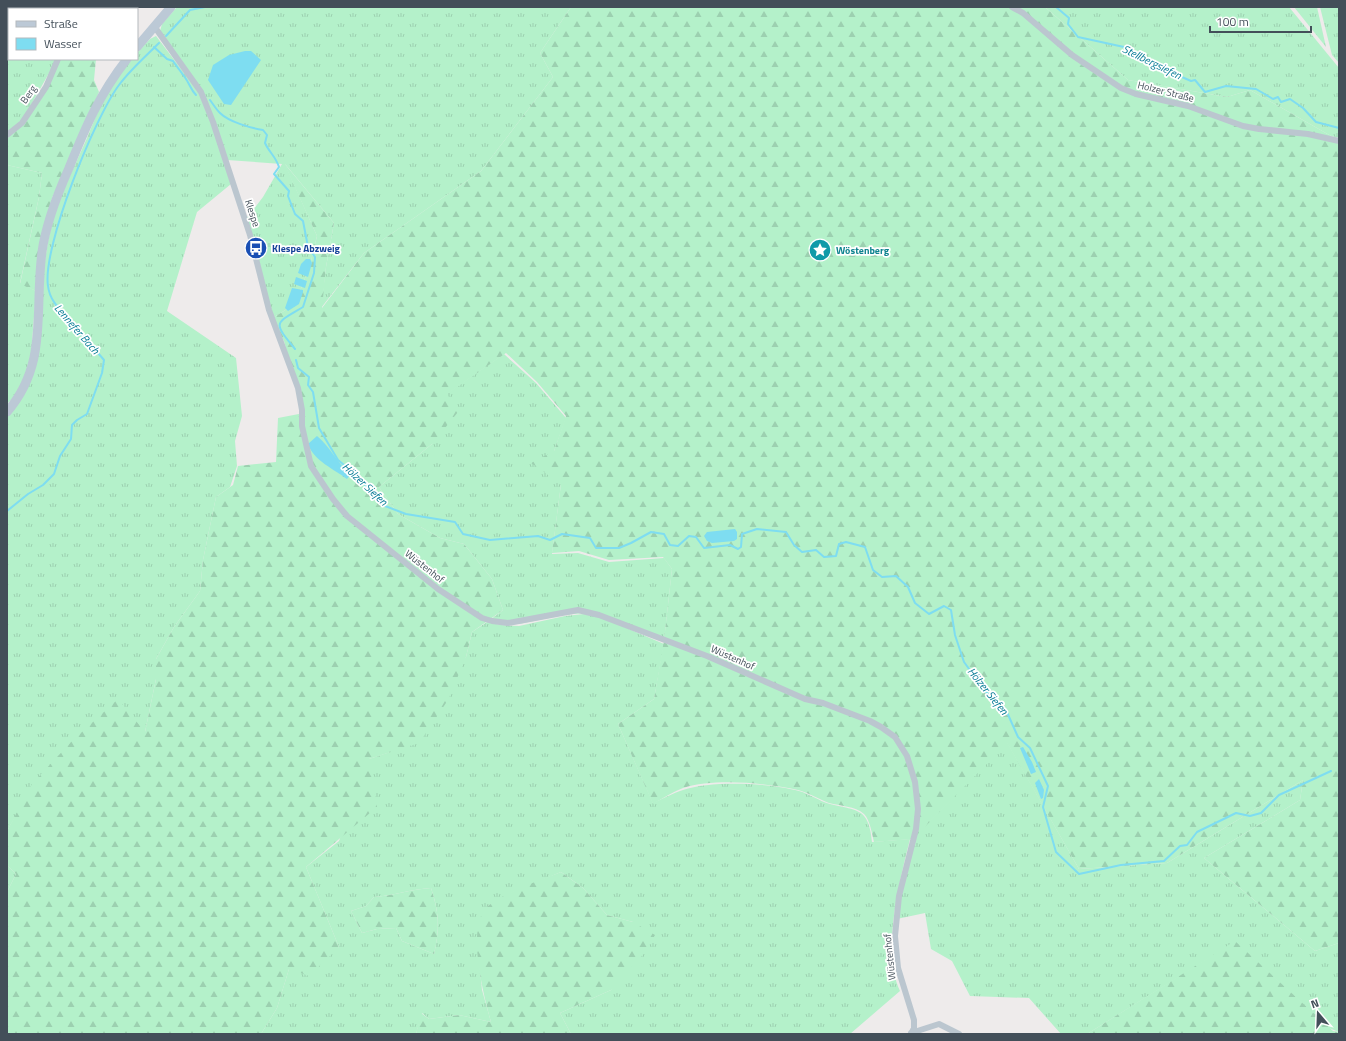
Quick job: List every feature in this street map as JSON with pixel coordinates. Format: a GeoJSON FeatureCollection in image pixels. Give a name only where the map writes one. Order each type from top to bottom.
{"type":"FeatureCollection","features":[{"type":"Feature","properties":{"kind":"main road"},"geometry":{"type":"LineString","coordinates":[[138,46],[171,7]]}},
{"type":"Feature","properties":{"kind":"main road"},"geometry":{"type":"LineString","coordinates":[[7,412],[20,396],[34,365],[38,329],[42,252],[54,204],[94,109],[108,84],[126,60]]}},
{"type":"Feature","properties":{"kind":"street","name":"Holzer Straße"},"geometry":{"type":"LineString","coordinates":[[1012,7],[1023,13],[1072,55],[1121,88],[1136,94],[1188,106],[1243,126],[1308,134],[1339,141]]}},
{"type":"Feature","properties":{"kind":"street","name":"Klespe"},"geometry":{"type":"LineString","coordinates":[[154,26],[200,92],[213,122],[250,235],[269,310],[298,388],[302,410],[302,426],[311,466]]}},
{"type":"Feature","properties":{"kind":"street","name":"Berg"},"geometry":{"type":"LineString","coordinates":[[7,135],[22,123],[46,87],[58,60]]}},
{"type":"Feature","properties":{"kind":"street","name":"Wüstenhof"},"geometry":{"type":"LineString","coordinates":[[311,466],[333,499],[360,528],[438,589],[482,618],[492,621],[508,622],[578,610],[599,615],[707,656],[780,689],[870,721],[895,737],[909,762],[915,782],[918,809],[916,829],[899,896],[895,936],[898,968],[914,1020],[914,1028],[911,1033]]}},
{"type":"Feature","properties":{"kind":"street"},"geometry":{"type":"LineString","coordinates":[[911,1033],[939,1024],[960,1034]]}},
{"type":"Feature","properties":{"kind":"green space"},"geometry":{"type":"Polygon","coordinates":[[[7,7],[81,7],[8,8],[8,60],[56,60],[23,119],[7,137],[7,7]]]}},
{"type":"Feature","properties":{"kind":"green space"},"geometry":{"type":"Polygon","coordinates":[[[177,7],[571,7],[540,53],[553,77],[481,171],[364,253],[321,308],[326,267],[334,223],[285,164],[317,236],[310,265],[295,304],[271,319],[246,219],[263,197],[282,164],[227,160],[210,110],[160,31],[162,24],[177,7]]]}},
{"type":"Feature","properties":{"kind":"green space"},"geometry":{"type":"Polygon","coordinates":[[[571,7],[1045,7],[1128,80],[1227,97],[1250,90],[1331,136],[1332,141],[1339,142],[1339,943],[1315,951],[1204,858],[1300,800],[1303,780],[1167,863],[1079,869],[1007,743],[913,839],[874,842],[868,820],[860,811],[829,803],[798,790],[771,785],[725,782],[696,785],[683,788],[653,804],[618,724],[654,699],[664,640],[672,569],[663,557],[609,560],[579,551],[552,553],[561,484],[531,463],[554,451],[566,416],[537,382],[506,353],[447,394],[458,412],[432,444],[379,487],[398,514],[440,538],[464,544],[492,579],[503,610],[472,632],[466,657],[448,700],[419,743],[369,759],[377,807],[306,867],[339,947],[309,976],[289,969],[277,1008],[261,1034],[7,1034],[7,892],[16,874],[7,865],[7,831],[32,784],[71,742],[118,699],[145,732],[156,679],[156,659],[174,627],[200,591],[203,560],[216,497],[233,485],[238,466],[276,462],[278,418],[304,413],[284,341],[271,319],[295,304],[310,265],[317,236],[284,163],[334,223],[326,267],[322,308],[364,253],[481,171],[553,77],[540,53],[571,7]]]}},
{"type":"Feature","properties":{"kind":"green space"},"geometry":{"type":"Polygon","coordinates":[[[1045,7],[1289,7],[1339,68],[1339,138],[1331,136],[1250,90],[1227,97],[1128,80],[1045,7]]]}},
{"type":"Feature","properties":{"kind":"green space"},"geometry":{"type":"Polygon","coordinates":[[[1294,7],[1317,7],[1326,47],[1294,7]]]}},
{"type":"Feature","properties":{"kind":"green space"},"geometry":{"type":"Polygon","coordinates":[[[1320,7],[1339,7],[1339,63],[1332,55],[1320,7]]]}},
{"type":"Feature","properties":{"kind":"green space"},"geometry":{"type":"Polygon","coordinates":[[[156,36],[198,91],[207,110],[231,184],[197,212],[167,311],[236,358],[242,416],[235,441],[237,466],[230,487],[216,497],[203,560],[200,591],[174,627],[156,659],[156,679],[145,732],[18,812],[7,831],[7,415],[22,397],[32,377],[38,357],[41,336],[44,271],[47,248],[54,219],[63,192],[111,84],[131,60],[138,60],[138,52],[150,39],[156,36]]]}},
{"type":"Feature","properties":{"kind":"green space"},"geometry":{"type":"Polygon","coordinates":[[[58,60],[96,60],[94,80],[99,92],[52,198],[36,291],[20,284],[39,197],[42,173],[7,165],[7,139],[24,120],[58,60]]]}},
{"type":"Feature","properties":{"kind":"green space"},"geometry":{"type":"Polygon","coordinates":[[[7,165],[42,173],[39,197],[20,283],[36,291],[30,368],[15,396],[7,404],[7,165]]]}},
{"type":"Feature","properties":{"kind":"green space"},"geometry":{"type":"Polygon","coordinates":[[[504,354],[536,383],[566,418],[554,451],[561,484],[552,554],[578,553],[609,562],[664,558],[672,569],[664,641],[584,613],[564,615],[519,624],[502,623],[490,620],[503,610],[492,579],[464,544],[440,538],[398,514],[379,487],[432,444],[446,394],[504,354]]]}},
{"type":"Feature","properties":{"kind":"green space"},"geometry":{"type":"Polygon","coordinates":[[[584,614],[603,618],[664,644],[654,699],[618,724],[653,803],[683,790],[709,785],[741,784],[773,786],[799,791],[826,803],[858,811],[868,822],[872,842],[910,839],[897,895],[892,936],[892,956],[895,975],[900,991],[850,1034],[571,1034],[560,1013],[611,990],[633,922],[607,915],[583,888],[561,872],[513,892],[488,906],[478,950],[482,990],[491,1022],[459,1015],[429,1019],[422,1013],[416,1034],[261,1034],[277,1008],[289,969],[339,947],[306,867],[339,841],[369,759],[390,752],[466,657],[472,632],[487,622],[501,625],[519,626],[565,616],[584,614]],[[431,888],[374,897],[366,906],[351,911],[362,933],[377,929],[396,928],[402,941],[434,954],[438,920],[431,888]]]}},
{"type":"Feature","properties":{"kind":"green space"},"geometry":{"type":"Polygon","coordinates":[[[1007,742],[1079,869],[1167,863],[1303,780],[1300,800],[1204,858],[1315,951],[1339,943],[1339,1032],[1329,1028],[1235,942],[1087,1034],[1061,1034],[1029,998],[970,996],[952,961],[931,949],[925,913],[897,919],[902,885],[915,836],[1007,742]]]}},
{"type":"Feature","properties":{"kind":"green space"},"geometry":{"type":"Polygon","coordinates":[[[7,865],[16,874],[7,892],[7,865]]]}},
{"type":"Feature","properties":{"kind":"green space"},"geometry":{"type":"Polygon","coordinates":[[[561,872],[583,888],[607,915],[633,922],[655,935],[646,951],[611,990],[560,1013],[571,1034],[416,1034],[421,1013],[429,1019],[459,1015],[491,1022],[484,996],[478,962],[478,929],[481,916],[488,906],[504,896],[561,872]]]}},
{"type":"Feature","properties":{"kind":"green space"},"geometry":{"type":"Polygon","coordinates":[[[431,888],[436,905],[438,921],[434,954],[402,941],[396,928],[377,929],[362,933],[351,911],[366,906],[374,897],[431,888]]]}},
{"type":"Feature","properties":{"kind":"green space"},"geometry":{"type":"Polygon","coordinates":[[[1235,941],[1333,1031],[1339,1032],[1339,1034],[1087,1034],[1235,941]]]}},
{"type":"Feature","properties":{"kind":"water"},"geometry":{"type":"Polygon","coordinates":[[[251,51],[261,60],[231,105],[224,104],[208,80],[213,65],[229,55],[251,51]]]}},
{"type":"Feature","properties":{"kind":"water"},"geometry":{"type":"Polygon","coordinates":[[[306,259],[310,259],[312,263],[308,277],[298,273],[301,264],[306,259]]]}},
{"type":"Feature","properties":{"kind":"water"},"geometry":{"type":"Polygon","coordinates":[[[296,277],[307,281],[305,288],[294,284],[296,277]]]}},
{"type":"Feature","properties":{"kind":"water"},"geometry":{"type":"Polygon","coordinates":[[[292,288],[303,290],[303,292],[299,304],[288,311],[285,308],[292,288]]]}},
{"type":"Feature","properties":{"kind":"water"},"geometry":{"type":"Polygon","coordinates":[[[317,436],[350,475],[347,479],[320,460],[311,450],[308,444],[317,436]]]}},
{"type":"Feature","properties":{"kind":"water"},"geometry":{"type":"Polygon","coordinates":[[[735,529],[737,532],[737,539],[734,541],[712,543],[707,541],[704,536],[707,532],[735,529]]]}},
{"type":"Feature","properties":{"kind":"water"},"geometry":{"type":"Polygon","coordinates":[[[1023,747],[1036,772],[1031,774],[1020,748],[1023,747]]]}},
{"type":"Feature","properties":{"kind":"water"},"geometry":{"type":"Polygon","coordinates":[[[1039,779],[1044,790],[1043,798],[1041,799],[1035,783],[1039,779]]]}},
{"type":"Feature","properties":{"kind":"waterway","name":"Lennefer Bach"},"geometry":{"type":"LineString","coordinates":[[166,36],[190,10],[205,7]]}},
{"type":"Feature","properties":{"kind":"waterway","name":"Stellbergsiefen"},"geometry":{"type":"LineString","coordinates":[[1056,7],[1069,18],[1068,24],[1078,37],[1124,47],[1143,60],[1191,81],[1195,80],[1205,92],[1226,86],[1256,89],[1273,99],[1278,97],[1281,102],[1290,99],[1303,108],[1316,122],[1339,128]]}},
{"type":"Feature","properties":{"kind":"waterway","name":"Lennefer Bach"},"geometry":{"type":"LineString","coordinates":[[7,511],[28,494],[43,485],[54,474],[60,456],[71,439],[72,425],[87,414],[102,373],[104,360],[58,308],[52,298],[48,286],[48,267],[53,243],[72,183],[97,124],[123,79],[159,43]]}},
{"type":"Feature","properties":{"kind":"waterway","name":"Hölzer Siefen"},"geometry":{"type":"LineString","coordinates":[[154,47],[167,59],[173,61],[196,95]]}},
{"type":"Feature","properties":{"kind":"waterway","name":"Hölzer Siefen"},"geometry":{"type":"LineString","coordinates":[[210,100],[224,116],[240,124],[263,130],[267,135],[265,143],[279,167],[274,174],[289,191],[288,196],[295,214],[303,221],[308,247],[315,257],[314,273],[303,307],[282,320],[280,324],[280,328],[295,349]]}},
{"type":"Feature","properties":{"kind":"waterway","name":"Hölzer Siefen"},"geometry":{"type":"LineString","coordinates":[[296,360],[298,368],[309,377],[308,385],[313,392],[319,428],[338,460],[355,474],[385,506],[406,514],[455,522],[463,534],[490,540],[538,536],[550,540],[562,534],[590,538],[596,548],[619,548],[651,532],[664,534],[670,545],[678,546],[689,536],[696,537],[704,548],[730,545],[738,549],[741,547],[742,534],[757,529],[786,532],[794,545],[802,552],[816,550],[824,557],[836,556],[839,544],[846,542],[865,547],[873,570],[882,577],[896,576],[908,587],[915,603],[929,614],[944,606],[951,610],[955,635],[964,662],[986,692],[1006,710],[1018,737],[1030,748],[1048,786],[1043,807],[1056,852],[1079,874],[1121,865],[1164,861],[1180,846],[1187,845],[1197,832],[1236,813],[1250,816],[1261,813],[1279,795],[1331,771]]}},
{"type":"Feature","properties":{"kind":"place","name":"Klespe Abzweig"},"geometry":{"type":"Point","coordinates":[256,248]}},
{"type":"Feature","properties":{"kind":"place","name":"Wöstenberg"},"geometry":{"type":"Point","coordinates":[820,250]}}]}
